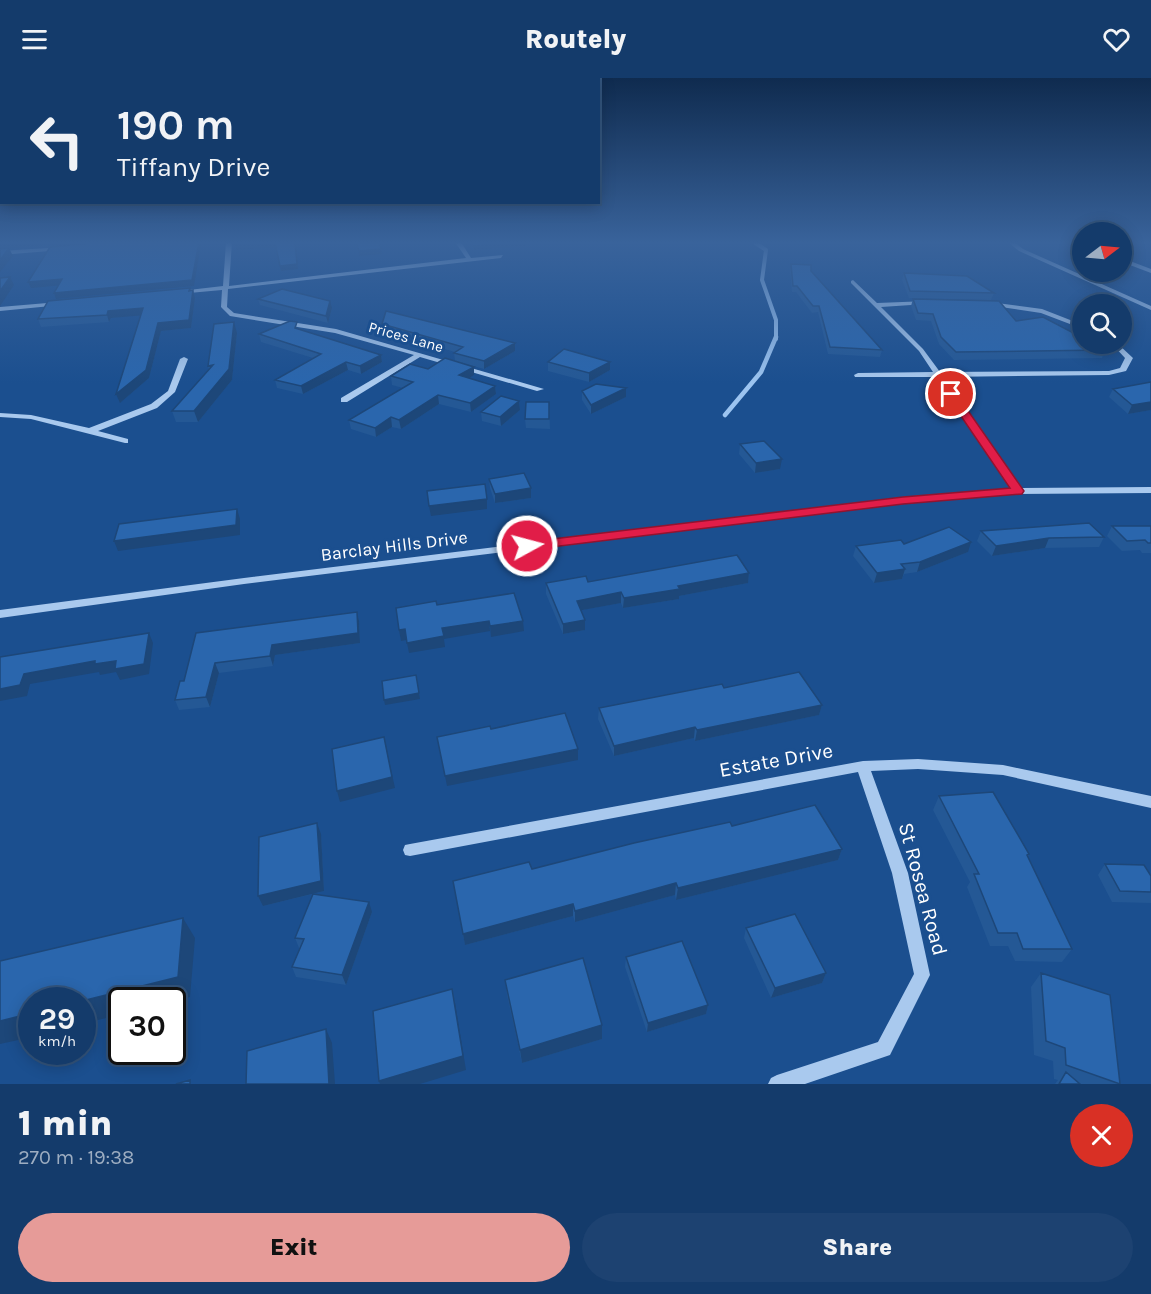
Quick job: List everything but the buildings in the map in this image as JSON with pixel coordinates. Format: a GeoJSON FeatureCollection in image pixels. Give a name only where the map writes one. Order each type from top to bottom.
{"type":"FeatureCollection","features":[{"type":"Feature","properties":{"kind":"street"},"geometry":{"type":"LineString","coordinates":[[173,293],[214,289]]}},
{"type":"Feature","properties":{"kind":"street","name":"Prices Lane"},"geometry":{"type":"LineString","coordinates":[[223,289],[224,307],[232,315],[322,327],[540,389]]}},
{"type":"Feature","properties":{"kind":"street"},"geometry":{"type":"LineString","coordinates":[[860,289],[916,343],[1018,491]]}},
{"type":"Feature","properties":{"kind":"street"},"geometry":{"type":"LineString","coordinates":[[1108,289],[1151,308]]}},
{"type":"Feature","properties":{"kind":"street"},"geometry":{"type":"LineString","coordinates":[[875,305],[938,302]]}},
{"type":"Feature","properties":{"kind":"street"},"geometry":{"type":"LineString","coordinates":[[0,309],[69,303]]}},
{"type":"Feature","properties":{"kind":"street"},"geometry":{"type":"LineString","coordinates":[[983,304],[1033,309],[1072,323]]}},
{"type":"Feature","properties":{"kind":"street"},"geometry":{"type":"LineString","coordinates":[[858,375],[1109,373],[1123,369],[1130,357],[1126,354]]}},
{"type":"Feature","properties":{"kind":"street"},"geometry":{"type":"LineString","coordinates":[[344,400],[419,355]]}},
{"type":"Feature","properties":{"kind":"street"},"geometry":{"type":"LineString","coordinates":[[90,432],[154,406],[171,392],[184,359]]}},
{"type":"Feature","properties":{"kind":"street"},"geometry":{"type":"LineString","coordinates":[[0,415],[50,421],[125,441]]}},
{"type":"Feature","properties":{"kind":"street","name":"Barclay Hills Drive"},"geometry":{"type":"LineString","coordinates":[[0,614],[244,581],[903,500],[1018,491],[1151,490]]}},
{"type":"Feature","properties":{"kind":"street","name":"Estate Drive"},"geometry":{"type":"LineString","coordinates":[[410,850],[863,766],[918,764],[1004,770],[1151,802]]}},
{"type":"Feature","properties":{"kind":"street","name":"St Rosea Road"},"geometry":{"type":"LineString","coordinates":[[777,1084],[884,1049],[922,975],[900,873],[863,766]]}},
{"type":"Feature","properties":{"kind":"waterway"},"geometry":{"type":"LineString","coordinates":[[765,289],[776,320],[776,337]]}},
{"type":"Feature","properties":{"kind":"waterway"},"geometry":{"type":"LineString","coordinates":[[725,415],[761,372],[776,337]]}},
{"type":"Feature","properties":{"kind":"route"},"geometry":{"type":"LineString","coordinates":[[527,546],[903,500],[1018,491],[951,394]]}}]}
